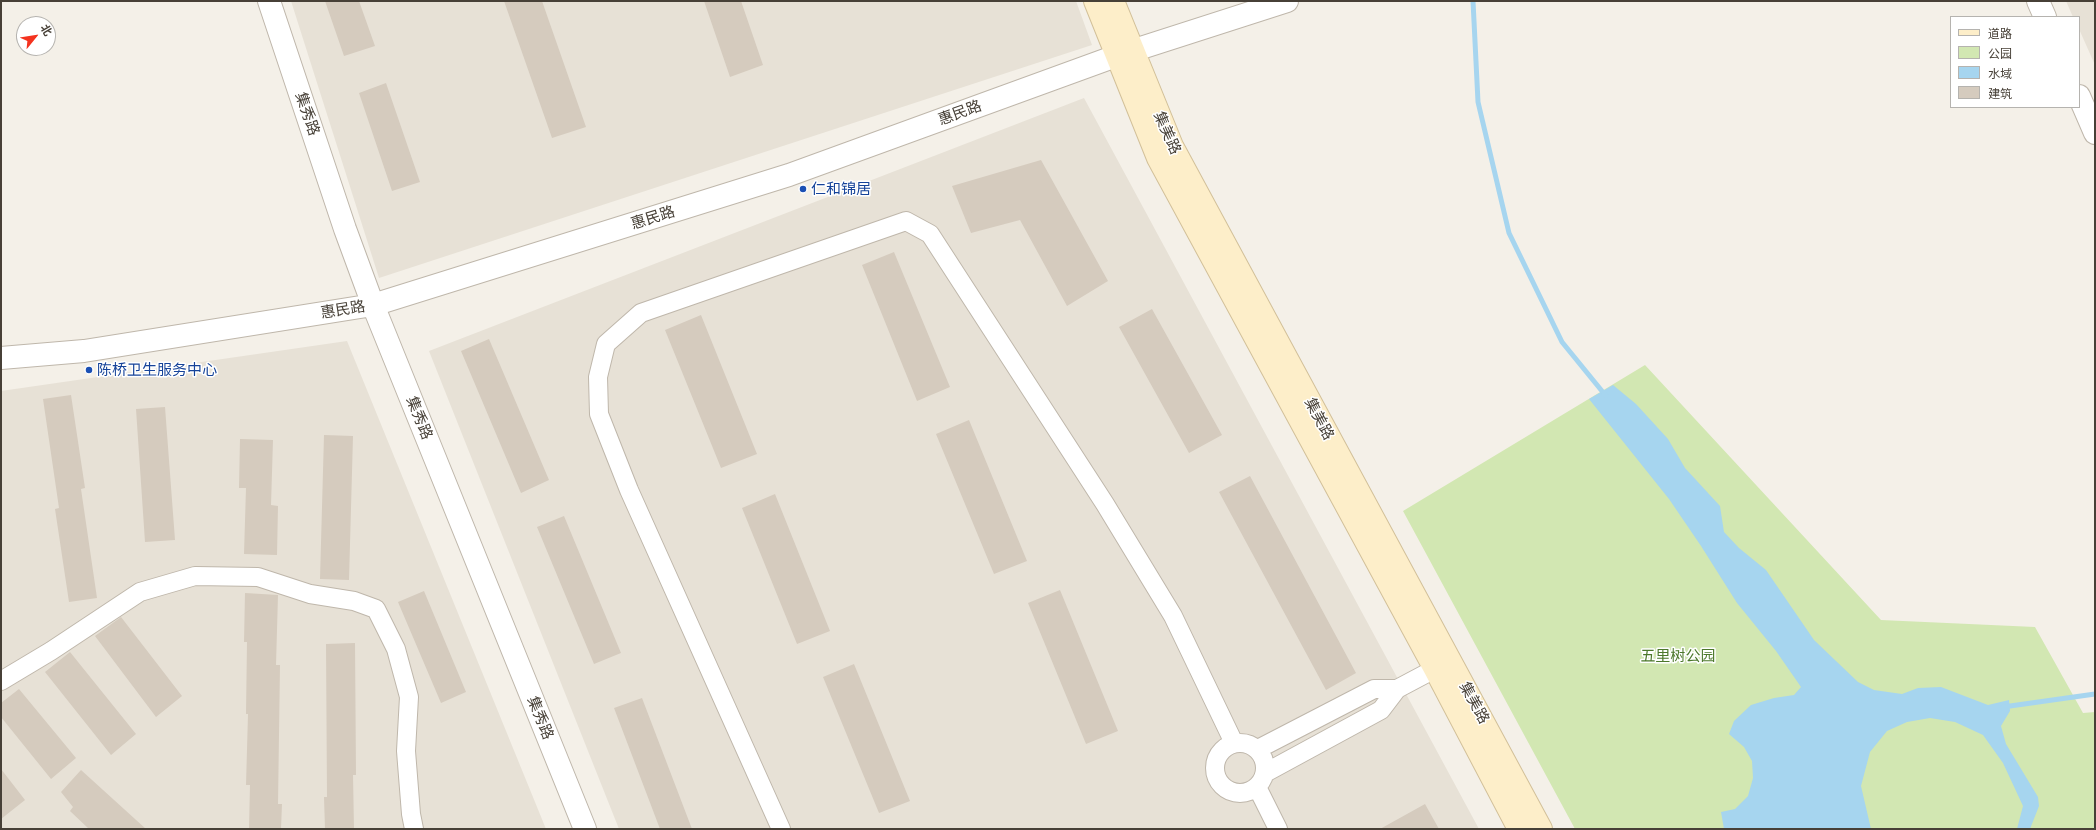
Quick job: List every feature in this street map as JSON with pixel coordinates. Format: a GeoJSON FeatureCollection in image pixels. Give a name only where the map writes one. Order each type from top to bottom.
{"type":"FeatureCollection","features":[{"type":"Feature","properties":{"kind":"main road","name":"集美路"},"geometry":{"type":"LineString","coordinates":[[1094,1],[1124,54],[1443,665],[1519,829]]}},
{"type":"Feature","properties":{"kind":"main road","name":"集美路"},"geometry":{"type":"LineString","coordinates":[[1113,1],[1124,54]]}},
{"type":"Feature","properties":{"kind":"main road","name":"集美路"},"geometry":{"type":"LineString","coordinates":[[1443,665],[1541,829]]}},
{"type":"Feature","properties":{"kind":"street","name":"集秀路"},"geometry":{"type":"LineString","coordinates":[[269,1],[345,229],[373,305],[585,829]]}},
{"type":"Feature","properties":{"kind":"street","name":"惠民路"},"geometry":{"type":"LineString","coordinates":[[1,358],[84,351],[373,305],[790,175],[1124,54],[1287,1]]}},
{"type":"Feature","properties":{"kind":"street"},"geometry":{"type":"LineString","coordinates":[[2038,1],[2045,16]]}},
{"type":"Feature","properties":{"kind":"street"},"geometry":{"type":"LineString","coordinates":[[2080,98],[2095,133]]}},
{"type":"Feature","properties":{"kind":"street"},"geometry":{"type":"LineString","coordinates":[[781,829],[629,490],[599,414],[598,377],[606,344],[641,313],[906,221],[930,234],[1105,504],[1173,616],[1234,743]]}},
{"type":"Feature","properties":{"kind":"street"},"geometry":{"type":"LineString","coordinates":[[1,681],[51,651],[140,592],[195,576],[258,577],[310,594],[354,601],[376,609],[396,648],[409,697],[406,751],[411,814],[414,829]]}},
{"type":"Feature","properties":{"kind":"street"},"geometry":{"type":"LineString","coordinates":[[1278,829],[1261,780],[1266,764],[1258,749],[1251,744],[1234,743],[1220,752],[1215,769],[1216,777],[1227,789],[1242,793],[1261,780],[1381,710],[1397,689],[1443,665]]}},
{"type":"Feature","properties":{"kind":"street"},"geometry":{"type":"LineString","coordinates":[[1258,749],[1374,689],[1397,689]]}},
{"type":"Feature","properties":{"kind":"shaded area"},"geometry":{"type":"Polygon","coordinates":[[[291,1],[1076,1],[1092,45],[379,278],[291,1]]]}},
{"type":"Feature","properties":{"kind":"shaded area"},"geometry":{"type":"Polygon","coordinates":[[[2066,1],[2095,1],[2095,65],[2080,31],[2080,16],[2073,16],[2066,1]]]}},
{"type":"Feature","properties":{"kind":"shaded area"},"geometry":{"type":"Polygon","coordinates":[[[1084,98],[1479,829],[619,829],[429,351],[1084,98]]]}},
{"type":"Feature","properties":{"kind":"shaded area"},"geometry":{"type":"Polygon","coordinates":[[[347,341],[546,829],[1,829],[1,391],[347,341]]]}},
{"type":"Feature","properties":{"kind":"green space","name":"五里树公园"},"geometry":{"type":"Polygon","coordinates":[[[1645,365],[1881,620],[2035,627],[2083,713],[2095,712],[2095,829],[1575,829],[1403,511],[1645,365]]]}},
{"type":"Feature","properties":{"kind":"water"},"geometry":{"type":"Polygon","coordinates":[[[1613,385],[1636,404],[1668,439],[1685,468],[1720,506],[1724,532],[1739,548],[1766,570],[1814,640],[1858,682],[1874,690],[1902,694],[1918,688],[1941,687],[1988,705],[2009,700],[2010,711],[2001,726],[2006,744],[2038,797],[2039,806],[2030,829],[2017,829],[2023,806],[2003,763],[1983,735],[1955,722],[1930,718],[1907,722],[1887,731],[1870,752],[1861,786],[1871,829],[1724,829],[1721,812],[1735,809],[1748,796],[1753,778],[1752,761],[1744,747],[1729,734],[1734,721],[1751,705],[1774,698],[1794,695],[1801,687],[1776,651],[1737,603],[1669,499],[1589,399],[1613,385]]]}},
{"type":"Feature","properties":{"kind":"building"},"geometry":{"type":"Polygon","coordinates":[[[325,1],[359,1],[375,46],[344,56],[325,1]]]}},
{"type":"Feature","properties":{"kind":"building"},"geometry":{"type":"Polygon","coordinates":[[[504,1],[542,1],[586,127],[552,138],[504,1]]]}},
{"type":"Feature","properties":{"kind":"building"},"geometry":{"type":"Polygon","coordinates":[[[704,1],[741,1],[763,65],[730,77],[704,1]]]}},
{"type":"Feature","properties":{"kind":"building"},"geometry":{"type":"Polygon","coordinates":[[[386,83],[420,182],[392,191],[359,93],[386,83]]]}},
{"type":"Feature","properties":{"kind":"building"},"geometry":{"type":"Polygon","coordinates":[[[1041,160],[1108,281],[1067,306],[1020,220],[971,233],[952,186],[1041,160]]]}},
{"type":"Feature","properties":{"kind":"building"},"geometry":{"type":"Polygon","coordinates":[[[894,252],[950,387],[917,401],[862,265],[894,252]]]}},
{"type":"Feature","properties":{"kind":"building"},"geometry":{"type":"Polygon","coordinates":[[[1152,309],[1222,435],[1189,453],[1119,327],[1152,309]]]}},
{"type":"Feature","properties":{"kind":"building"},"geometry":{"type":"Polygon","coordinates":[[[701,315],[757,454],[721,468],[665,330],[701,315]]]}},
{"type":"Feature","properties":{"kind":"building"},"geometry":{"type":"Polygon","coordinates":[[[489,339],[549,480],[521,493],[461,351],[489,339]]]}},
{"type":"Feature","properties":{"kind":"building"},"geometry":{"type":"Polygon","coordinates":[[[71,395],[85,488],[81,489],[97,598],[69,602],[55,509],[59,508],[43,399],[71,395]]]}},
{"type":"Feature","properties":{"kind":"building"},"geometry":{"type":"Polygon","coordinates":[[[165,407],[175,540],[145,542],[136,409],[165,407]]]}},
{"type":"Feature","properties":{"kind":"building"},"geometry":{"type":"Polygon","coordinates":[[[969,420],[1027,561],[994,574],[936,434],[969,420]]]}},
{"type":"Feature","properties":{"kind":"building"},"geometry":{"type":"Polygon","coordinates":[[[324,435],[353,436],[349,580],[320,579],[324,435]]]}},
{"type":"Feature","properties":{"kind":"building"},"geometry":{"type":"Polygon","coordinates":[[[240,439],[273,440],[271,505],[278,506],[277,555],[244,554],[246,488],[239,488],[240,439]]]}},
{"type":"Feature","properties":{"kind":"building"},"geometry":{"type":"Polygon","coordinates":[[[1250,476],[1356,673],[1326,690],[1219,492],[1250,476]]]}},
{"type":"Feature","properties":{"kind":"building"},"geometry":{"type":"Polygon","coordinates":[[[775,494],[830,631],[797,644],[742,508],[775,494]]]}},
{"type":"Feature","properties":{"kind":"building"},"geometry":{"type":"Polygon","coordinates":[[[564,516],[621,653],[594,664],[537,527],[564,516]]]}},
{"type":"Feature","properties":{"kind":"building"},"geometry":{"type":"Polygon","coordinates":[[[1060,590],[1118,731],[1086,744],[1028,603],[1060,590]]]}},
{"type":"Feature","properties":{"kind":"building"},"geometry":{"type":"Polygon","coordinates":[[[424,591],[466,692],[441,703],[398,602],[424,591]]]}},
{"type":"Feature","properties":{"kind":"building"},"geometry":{"type":"Polygon","coordinates":[[[245,593],[278,595],[276,665],[280,665],[278,804],[282,804],[281,829],[249,829],[250,785],[246,785],[248,714],[246,714],[247,642],[244,642],[245,593]]]}},
{"type":"Feature","properties":{"kind":"building"},"geometry":{"type":"Polygon","coordinates":[[[121,617],[182,696],[156,717],[95,636],[121,617]]]}},
{"type":"Feature","properties":{"kind":"building"},"geometry":{"type":"Polygon","coordinates":[[[355,643],[356,775],[353,775],[354,829],[325,829],[324,797],[327,797],[326,644],[355,643]]]}},
{"type":"Feature","properties":{"kind":"building"},"geometry":{"type":"Polygon","coordinates":[[[70,652],[136,734],[111,755],[45,672],[70,652]]]}},
{"type":"Feature","properties":{"kind":"building"},"geometry":{"type":"Polygon","coordinates":[[[854,664],[910,801],[879,813],[823,677],[854,664]]]}},
{"type":"Feature","properties":{"kind":"building"},"geometry":{"type":"Polygon","coordinates":[[[19,689],[76,758],[51,779],[1,717],[1,703],[19,689]]]}},
{"type":"Feature","properties":{"kind":"building"},"geometry":{"type":"Polygon","coordinates":[[[642,698],[692,829],[660,829],[614,708],[642,698]]]}},
{"type":"Feature","properties":{"kind":"building"},"geometry":{"type":"Polygon","coordinates":[[[1,769],[25,800],[1,819],[1,769]]]}},
{"type":"Feature","properties":{"kind":"building"},"geometry":{"type":"Polygon","coordinates":[[[81,770],[146,829],[89,829],[70,811],[73,807],[61,792],[81,770]]]}},
{"type":"Feature","properties":{"kind":"building"},"geometry":{"type":"Polygon","coordinates":[[[1425,804],[1439,829],[1380,829],[1425,804]]]}},
{"type":"Feature","properties":{"kind":"waterway"},"geometry":{"type":"LineString","coordinates":[[1473,1],[1478,102],[1509,233],[1562,342],[1606,396]]}},
{"type":"Feature","properties":{"kind":"waterway"},"geometry":{"type":"LineString","coordinates":[[2003,707],[2095,694]]}},
{"type":"Feature","properties":{"kind":"place","name":"仁和锦居"},"geometry":{"type":"Point","coordinates":[803,189]}},
{"type":"Feature","properties":{"kind":"place","name":"陈桥卫生服务中心"},"geometry":{"type":"Point","coordinates":[89,370]}}]}
